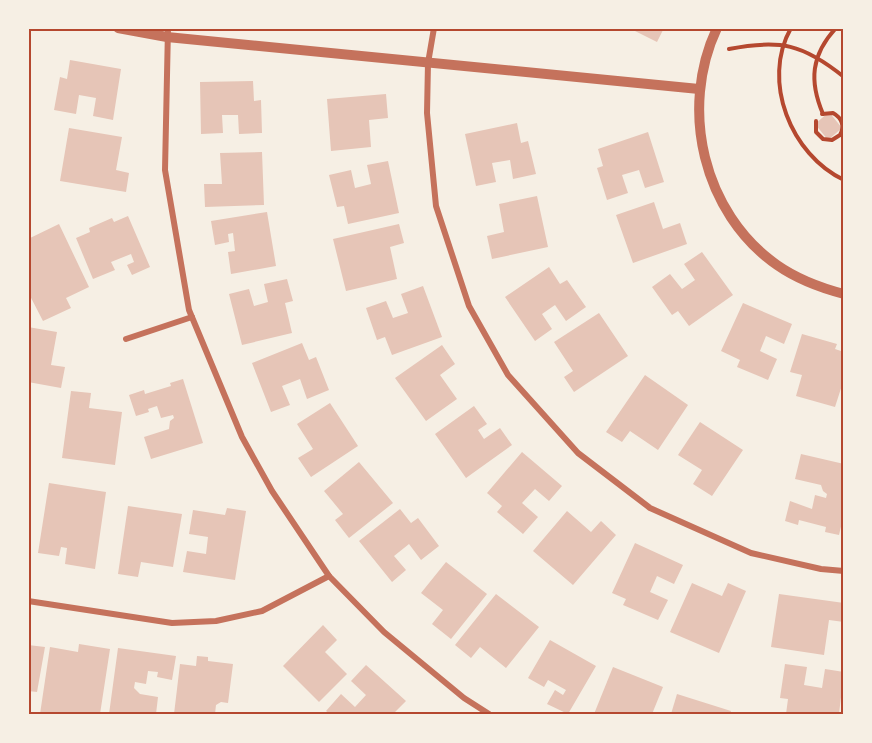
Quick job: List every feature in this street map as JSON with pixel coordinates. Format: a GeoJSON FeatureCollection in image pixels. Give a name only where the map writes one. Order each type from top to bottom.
{"type":"FeatureCollection","features":[{"type":"Feature","properties":{"kind":"street"},"geometry":{"type":"LineString","coordinates":[[117,28],[428,63],[699,89]]}},
{"type":"Feature","properties":{"kind":"street"},"geometry":{"type":"LineString","coordinates":[[434,28],[428,63],[427,113],[436,206],[469,306],[507,375],[578,453],[650,508],[751,553],[821,569],[843,571]]}},
{"type":"Feature","properties":{"kind":"street"},"geometry":{"type":"LineString","coordinates":[[717,28],[709,45],[699,89],[699,129],[706,168],[722,205],[745,236],[777,265],[817,287],[843,294]]}},
{"type":"Feature","properties":{"kind":"street"},"geometry":{"type":"LineString","coordinates":[[168,33],[165,170],[189,310],[242,438],[272,491],[329,576],[384,632],[464,699],[489,714]]}},
{"type":"Feature","properties":{"kind":"street"},"geometry":{"type":"LineString","coordinates":[[126,339],[192,317]]}},
{"type":"Feature","properties":{"kind":"street"},"geometry":{"type":"LineString","coordinates":[[28,601],[172,623],[216,621],[262,611],[329,576]]}},
{"type":"Feature","properties":{"kind":"path"},"geometry":{"type":"LineString","coordinates":[[791,28],[783,45],[780,66],[782,101],[792,128],[810,155],[843,180]]}},
{"type":"Feature","properties":{"kind":"path"},"geometry":{"type":"LineString","coordinates":[[816,122],[816,132],[823,139],[832,140],[842,135],[843,126],[839,117],[833,113],[821,115],[814,86],[817,58],[825,42],[836,28]]}},
{"type":"Feature","properties":{"kind":"path"},"geometry":{"type":"LineString","coordinates":[[729,49],[755,44],[783,45],[817,58],[843,77]]}},
{"type":"Feature","properties":{"kind":"path"},"geometry":{"type":"LineString","coordinates":[[839,117],[843,113]]}},
{"type":"Feature","properties":{"kind":"building"},"geometry":{"type":"Polygon","coordinates":[[[629,28],[664,28],[657,42],[629,28]]]}},
{"type":"Feature","properties":{"kind":"building"},"geometry":{"type":"Polygon","coordinates":[[[70,60],[121,69],[113,120],[93,116],[96,98],[79,95],[76,114],[54,110],[60,77],[67,79],[70,60]]]}},
{"type":"Feature","properties":{"kind":"building"},"geometry":{"type":"Polygon","coordinates":[[[253,81],[254,101],[261,100],[262,133],[239,134],[238,115],[222,115],[223,133],[201,134],[200,82],[253,81]]]}},
{"type":"Feature","properties":{"kind":"building"},"geometry":{"type":"Polygon","coordinates":[[[386,94],[388,118],[369,120],[371,147],[331,151],[327,99],[386,94]]]}},
{"type":"Feature","properties":{"kind":"building"},"geometry":{"type":"Polygon","coordinates":[[[829,112],[842,128],[828,140],[815,124],[829,112]]]}},
{"type":"Feature","properties":{"kind":"building"},"geometry":{"type":"Polygon","coordinates":[[[517,123],[521,143],[528,141],[536,174],[513,179],[510,160],[492,163],[496,182],[476,186],[465,134],[517,123]]]}},
{"type":"Feature","properties":{"kind":"building"},"geometry":{"type":"Polygon","coordinates":[[[69,128],[122,137],[116,170],[129,173],[126,192],[60,181],[69,128]]]}},
{"type":"Feature","properties":{"kind":"building"},"geometry":{"type":"Polygon","coordinates":[[[648,132],[664,182],[645,188],[639,170],[622,175],[628,193],[607,200],[597,168],[603,166],[598,149],[648,132]]]}},
{"type":"Feature","properties":{"kind":"building"},"geometry":{"type":"Polygon","coordinates":[[[262,152],[264,205],[205,207],[204,184],[222,184],[220,153],[262,152]]]}},
{"type":"Feature","properties":{"kind":"building"},"geometry":{"type":"Polygon","coordinates":[[[388,161],[399,213],[348,224],[344,206],[337,207],[329,175],[351,170],[355,188],[371,184],[367,165],[388,161]]]}},
{"type":"Feature","properties":{"kind":"building"},"geometry":{"type":"Polygon","coordinates":[[[537,196],[548,247],[492,259],[487,236],[504,232],[499,204],[537,196]]]}},
{"type":"Feature","properties":{"kind":"building"},"geometry":{"type":"Polygon","coordinates":[[[654,202],[663,229],[680,223],[687,244],[633,263],[616,215],[654,202]]]}},
{"type":"Feature","properties":{"kind":"building"},"geometry":{"type":"Polygon","coordinates":[[[267,212],[276,266],[231,274],[228,252],[235,251],[233,233],[228,234],[229,242],[215,245],[211,221],[267,212]]]}},
{"type":"Feature","properties":{"kind":"building"},"geometry":{"type":"Polygon","coordinates":[[[128,216],[150,267],[132,275],[127,265],[134,262],[131,254],[111,262],[115,270],[93,279],[76,238],[90,232],[89,228],[112,218],[114,222],[128,216]]]}},
{"type":"Feature","properties":{"kind":"building"},"geometry":{"type":"Polygon","coordinates":[[[59,224],[89,287],[66,298],[71,308],[43,321],[28,292],[28,239],[59,224]]]}},
{"type":"Feature","properties":{"kind":"building"},"geometry":{"type":"Polygon","coordinates":[[[399,224],[404,243],[390,247],[397,279],[346,291],[333,239],[399,224]]]}},
{"type":"Feature","properties":{"kind":"building"},"geometry":{"type":"Polygon","coordinates":[[[702,252],[733,295],[689,326],[678,311],[672,315],[652,287],[670,274],[682,289],[695,280],[684,264],[702,252]]]}},
{"type":"Feature","properties":{"kind":"building"},"geometry":{"type":"Polygon","coordinates":[[[549,267],[560,284],[567,280],[586,307],[566,321],[555,305],[542,314],[552,329],[535,341],[505,297],[549,267]]]}},
{"type":"Feature","properties":{"kind":"building"},"geometry":{"type":"Polygon","coordinates":[[[287,279],[293,301],[285,303],[292,333],[242,345],[229,294],[249,289],[254,306],[268,302],[264,284],[287,279]]]}},
{"type":"Feature","properties":{"kind":"building"},"geometry":{"type":"Polygon","coordinates":[[[423,286],[442,337],[392,355],[385,337],[377,340],[366,308],[386,301],[393,318],[408,313],[401,294],[423,286]]]}},
{"type":"Feature","properties":{"kind":"building"},"geometry":{"type":"Polygon","coordinates":[[[743,303],[792,324],[784,344],[766,336],[760,351],[777,359],[768,380],[737,367],[740,360],[721,351],[743,303]]]}},
{"type":"Feature","properties":{"kind":"building"},"geometry":{"type":"Polygon","coordinates":[[[599,313],[628,356],[574,392],[564,377],[573,371],[554,342],[599,313]]]}},
{"type":"Feature","properties":{"kind":"building"},"geometry":{"type":"Polygon","coordinates":[[[28,327],[57,332],[51,365],[65,367],[61,388],[28,382],[28,327]]]}},
{"type":"Feature","properties":{"kind":"building"},"geometry":{"type":"Polygon","coordinates":[[[802,334],[837,344],[835,349],[844,352],[844,379],[835,407],[796,396],[802,375],[790,372],[802,334]]]}},
{"type":"Feature","properties":{"kind":"building"},"geometry":{"type":"Polygon","coordinates":[[[302,343],[309,360],[316,357],[329,390],[307,399],[300,379],[282,386],[290,405],[271,412],[252,363],[302,343]]]}},
{"type":"Feature","properties":{"kind":"building"},"geometry":{"type":"Polygon","coordinates":[[[442,345],[455,364],[440,375],[457,399],[426,421],[395,378],[442,345]]]}},
{"type":"Feature","properties":{"kind":"building"},"geometry":{"type":"Polygon","coordinates":[[[645,375],[688,405],[658,450],[630,431],[622,442],[606,432],[645,375]]]}},
{"type":"Feature","properties":{"kind":"building"},"geometry":{"type":"Polygon","coordinates":[[[183,379],[203,443],[151,459],[144,437],[169,429],[173,415],[161,418],[157,406],[148,409],[149,412],[136,416],[129,395],[144,390],[145,394],[171,386],[170,383],[183,379]]]}},
{"type":"Feature","properties":{"kind":"building"},"geometry":{"type":"Polygon","coordinates":[[[71,391],[91,393],[89,408],[122,412],[115,465],[62,458],[71,391]]]}},
{"type":"Feature","properties":{"kind":"building"},"geometry":{"type":"Polygon","coordinates":[[[330,403],[358,446],[311,477],[298,458],[313,449],[297,424],[330,403]]]}},
{"type":"Feature","properties":{"kind":"building"},"geometry":{"type":"Polygon","coordinates":[[[474,406],[487,424],[478,430],[484,439],[500,428],[512,445],[466,478],[435,434],[474,406]]]}},
{"type":"Feature","properties":{"kind":"building"},"geometry":{"type":"Polygon","coordinates":[[[700,422],[743,450],[712,496],[693,484],[702,470],[678,455],[700,422]]]}},
{"type":"Feature","properties":{"kind":"building"},"geometry":{"type":"Polygon","coordinates":[[[522,452],[562,486],[549,501],[535,489],[522,503],[538,517],[523,534],[497,512],[502,506],[487,493],[522,452]]]}},
{"type":"Feature","properties":{"kind":"building"},"geometry":{"type":"Polygon","coordinates":[[[801,454],[844,464],[844,514],[839,535],[825,532],[826,527],[799,520],[798,525],[785,521],[790,501],[812,509],[815,495],[826,498],[827,494],[821,485],[795,479],[801,454]]]}},
{"type":"Feature","properties":{"kind":"building"},"geometry":{"type":"Polygon","coordinates":[[[359,462],[393,503],[349,538],[335,520],[343,514],[324,491],[359,462]]]}},
{"type":"Feature","properties":{"kind":"building"},"geometry":{"type":"Polygon","coordinates":[[[49,483],[106,492],[95,569],[65,564],[67,548],[61,547],[59,556],[38,553],[49,483]]]}},
{"type":"Feature","properties":{"kind":"building"},"geometry":{"type":"Polygon","coordinates":[[[128,506],[182,514],[173,567],[141,562],[138,577],[118,574],[128,506]]]}},
{"type":"Feature","properties":{"kind":"building"},"geometry":{"type":"Polygon","coordinates":[[[227,508],[246,511],[235,580],[183,572],[187,551],[206,554],[208,537],[189,534],[193,510],[225,515],[227,508]]]}},
{"type":"Feature","properties":{"kind":"building"},"geometry":{"type":"Polygon","coordinates":[[[400,509],[411,523],[418,518],[439,546],[421,560],[409,544],[394,556],[406,570],[392,582],[359,541],[400,509]]]}},
{"type":"Feature","properties":{"kind":"building"},"geometry":{"type":"Polygon","coordinates":[[[567,511],[591,532],[601,521],[616,535],[573,585],[533,551],[567,511]]]}},
{"type":"Feature","properties":{"kind":"building"},"geometry":{"type":"Polygon","coordinates":[[[635,543],[683,565],[674,584],[657,576],[650,592],[668,600],[658,620],[623,605],[626,599],[612,593],[635,543]]]}},
{"type":"Feature","properties":{"kind":"building"},"geometry":{"type":"Polygon","coordinates":[[[446,562],[487,594],[451,639],[432,624],[443,610],[421,593],[446,562]]]}},
{"type":"Feature","properties":{"kind":"building"},"geometry":{"type":"Polygon","coordinates":[[[692,583],[722,596],[728,583],[746,591],[719,653],[670,632],[692,583]]]}},
{"type":"Feature","properties":{"kind":"building"},"geometry":{"type":"Polygon","coordinates":[[[496,594],[539,627],[506,668],[480,647],[471,658],[455,645],[496,594]]]}},
{"type":"Feature","properties":{"kind":"building"},"geometry":{"type":"Polygon","coordinates":[[[779,594],[844,603],[844,622],[829,620],[824,655],[771,647],[779,594]]]}},
{"type":"Feature","properties":{"kind":"building"},"geometry":{"type":"Polygon","coordinates":[[[323,625],[337,640],[325,652],[347,674],[319,702],[283,666],[323,625]]]}},
{"type":"Feature","properties":{"kind":"building"},"geometry":{"type":"Polygon","coordinates":[[[550,640],[596,666],[568,714],[547,704],[555,690],[563,695],[566,690],[548,680],[544,687],[528,678],[550,640]]]}},
{"type":"Feature","properties":{"kind":"building"},"geometry":{"type":"Polygon","coordinates":[[[79,644],[110,649],[100,714],[40,714],[50,647],[78,652],[79,644]]]}},
{"type":"Feature","properties":{"kind":"building"},"geometry":{"type":"Polygon","coordinates":[[[28,645],[45,647],[37,692],[28,691],[28,645]]]}},
{"type":"Feature","properties":{"kind":"building"},"geometry":{"type":"Polygon","coordinates":[[[118,648],[176,656],[172,680],[157,677],[158,672],[148,671],[146,684],[135,682],[134,688],[140,694],[158,697],[156,714],[109,714],[118,648]]]}},
{"type":"Feature","properties":{"kind":"building"},"geometry":{"type":"Polygon","coordinates":[[[197,656],[208,657],[208,661],[233,664],[228,703],[221,702],[216,705],[215,714],[174,714],[180,664],[196,666],[197,656]]]}},
{"type":"Feature","properties":{"kind":"building"},"geometry":{"type":"Polygon","coordinates":[[[785,664],[807,667],[804,685],[822,688],[825,669],[844,672],[839,714],[786,714],[788,699],[780,698],[785,664]]]}},
{"type":"Feature","properties":{"kind":"building"},"geometry":{"type":"Polygon","coordinates":[[[366,665],[406,701],[393,714],[330,714],[326,711],[341,694],[355,707],[366,695],[351,681],[366,665]]]}},
{"type":"Feature","properties":{"kind":"building"},"geometry":{"type":"Polygon","coordinates":[[[613,667],[663,687],[652,714],[594,714],[613,667]]]}},
{"type":"Feature","properties":{"kind":"building"},"geometry":{"type":"Polygon","coordinates":[[[677,694],[731,711],[730,714],[671,714],[677,694]]]}}]}
